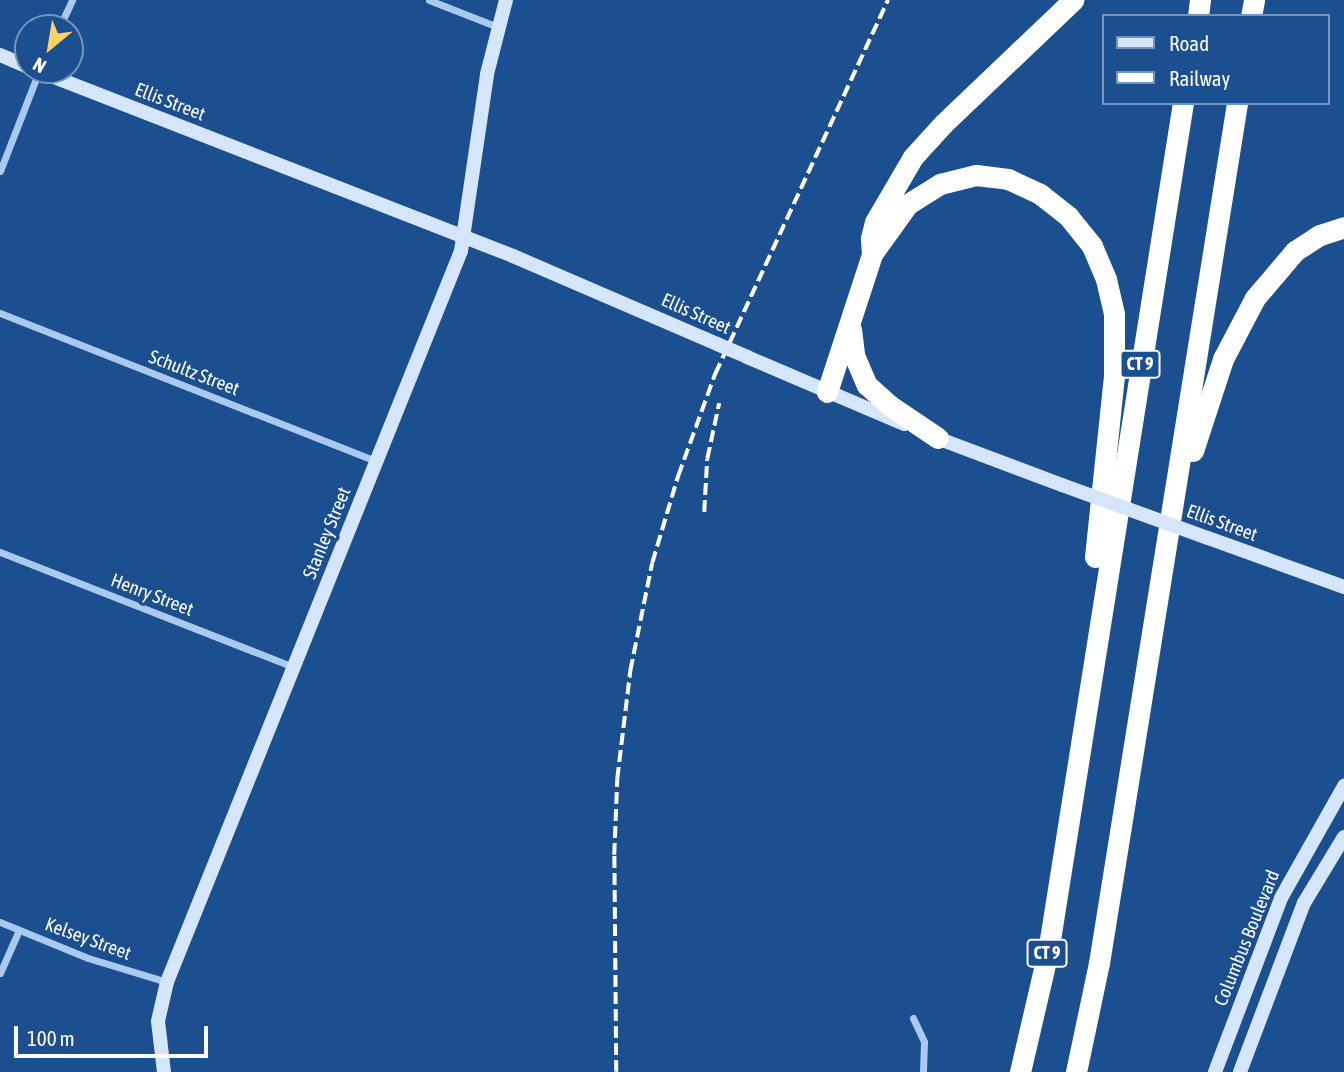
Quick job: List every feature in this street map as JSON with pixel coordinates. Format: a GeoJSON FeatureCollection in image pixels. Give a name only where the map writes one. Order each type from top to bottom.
{"type":"FeatureCollection","features":[{"type":"Feature","properties":{"kind":"highway"},"geometry":{"type":"LineString","coordinates":[[872,254],[871,238],[875,222],[914,157],[1073,0]]}},
{"type":"Feature","properties":{"kind":"highway","name":"CT 9"},"geometry":{"type":"LineString","coordinates":[[1020,1072],[1048,952],[1183,105]]}},
{"type":"Feature","properties":{"kind":"highway"},"geometry":{"type":"LineString","coordinates":[[1076,1072],[1099,963],[1237,105]]}},
{"type":"Feature","properties":{"kind":"highway"},"geometry":{"type":"LineString","coordinates":[[827,391],[872,254],[898,215],[915,199],[950,180],[982,175],[1008,179],[1040,194],[1068,216],[1092,246],[1109,288],[1116,345],[1093,575],[1098,625]]}},
{"type":"Feature","properties":{"kind":"highway"},"geometry":{"type":"LineString","coordinates":[[1177,488],[1223,359],[1247,310],[1271,276],[1295,251],[1320,235],[1344,227]]}},
{"type":"Feature","properties":{"kind":"highway"},"geometry":{"type":"LineString","coordinates":[[851,319],[854,355],[867,385],[889,405],[938,438]]}},
{"type":"Feature","properties":{"kind":"street"},"geometry":{"type":"LineString","coordinates":[[429,0],[498,27]]}},
{"type":"Feature","properties":{"kind":"street","name":"Stanley Street"},"geometry":{"type":"LineString","coordinates":[[164,1072],[158,1021],[167,982],[465,237],[482,100],[506,0]]}},
{"type":"Feature","properties":{"kind":"street"},"geometry":{"type":"LineString","coordinates":[[0,171],[30,84]]}},
{"type":"Feature","properties":{"kind":"street","name":"Ellis Street"},"geometry":{"type":"LineString","coordinates":[[71,84],[465,237],[938,438],[1344,587]]}},
{"type":"Feature","properties":{"kind":"street","name":"Schultz Street"},"geometry":{"type":"LineString","coordinates":[[0,313],[377,461]]}},
{"type":"Feature","properties":{"kind":"street","name":"Henry Street"},"geometry":{"type":"LineString","coordinates":[[0,552],[293,667]]}},
{"type":"Feature","properties":{"kind":"street","name":"Columbus Boulevard"},"geometry":{"type":"LineString","coordinates":[[1214,1072],[1285,889],[1344,786]]}},
{"type":"Feature","properties":{"kind":"street","name":"Columbus Boulevard"},"geometry":{"type":"LineString","coordinates":[[1240,1072],[1309,894],[1344,838]]}},
{"type":"Feature","properties":{"kind":"street","name":"Kelsey Street"},"geometry":{"type":"LineString","coordinates":[[0,922],[97,961],[167,982]]}},
{"type":"Feature","properties":{"kind":"street"},"geometry":{"type":"LineString","coordinates":[[0,973],[19,930]]}},
{"type":"Feature","properties":{"kind":"street"},"geometry":{"type":"LineString","coordinates":[[1256,962],[1278,971]]}},
{"type":"Feature","properties":{"kind":"street"},"geometry":{"type":"LineString","coordinates":[[912,1018],[924,1042],[923,1072]]}},
{"type":"Feature","properties":{"kind":"railway"},"geometry":{"type":"LineString","coordinates":[[616,1072],[614,855],[617,779],[630,671],[652,563],[678,476],[715,374],[888,0]]}},
{"type":"Feature","properties":{"kind":"railway"},"geometry":{"type":"LineString","coordinates":[[704,512],[707,459],[719,403]]}}]}
